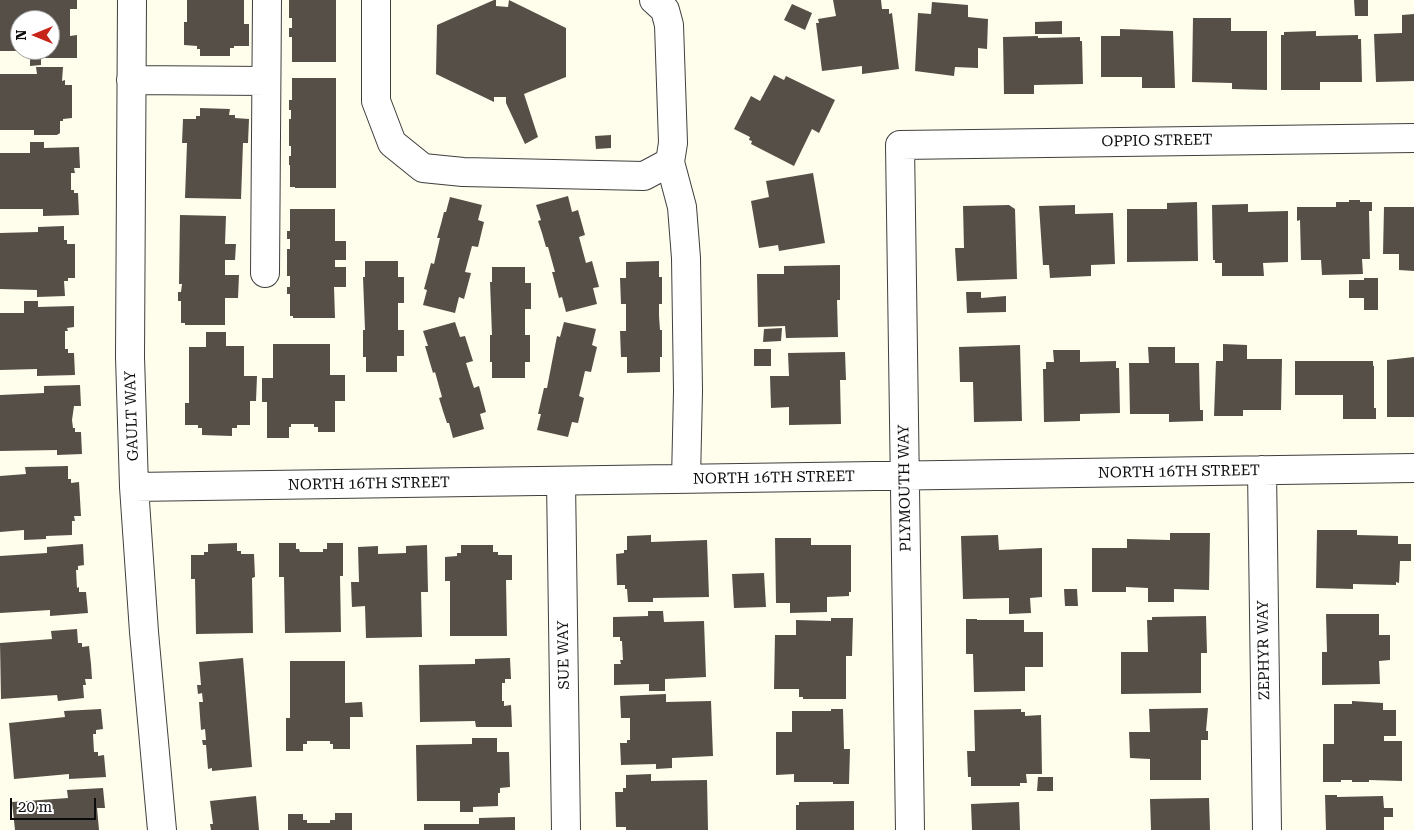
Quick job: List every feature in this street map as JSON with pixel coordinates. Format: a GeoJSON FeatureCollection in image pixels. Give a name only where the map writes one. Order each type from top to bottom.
{"type":"FeatureCollection","features":[{"type":"Feature","properties":{"kind":"street","name":"GAULT WAY"},"geometry":{"type":"LineString","coordinates":[[132,0],[130,357],[134,487],[144,632],[162,830]]}},
{"type":"Feature","properties":{"kind":"street"},"geometry":{"type":"LineString","coordinates":[[265,273],[267,0]]}},
{"type":"Feature","properties":{"kind":"street"},"geometry":{"type":"LineString","coordinates":[[376,0],[376,101],[392,143],[424,168],[462,172],[644,176],[670,162]]}},
{"type":"Feature","properties":{"kind":"street"},"geometry":{"type":"LineString","coordinates":[[654,0],[665,10],[669,25],[673,142],[670,162],[682,208],[686,258],[688,391],[686,479]]}},
{"type":"Feature","properties":{"kind":"street"},"geometry":{"type":"LineString","coordinates":[[132,80],[266,81]]}},
{"type":"Feature","properties":{"kind":"street","name":"OPPIO STREET"},"geometry":{"type":"LineString","coordinates":[[900,145],[1414,138]]}},
{"type":"Feature","properties":{"kind":"street","name":"PLYMOUTH WAY"},"geometry":{"type":"LineString","coordinates":[[900,145],[910,830]]}},
{"type":"Feature","properties":{"kind":"street","name":"NORTH 16TH STREET"},"geometry":{"type":"LineString","coordinates":[[134,487],[1414,468]]}},
{"type":"Feature","properties":{"kind":"street","name":"ZEPHYR WAY"},"geometry":{"type":"LineString","coordinates":[[1262,470],[1267,830]]}},
{"type":"Feature","properties":{"kind":"street","name":"SUE WAY"},"geometry":{"type":"LineString","coordinates":[[561,481],[566,830]]}},
{"type":"Feature","properties":{"kind":"building"},"geometry":{"type":"Polygon","coordinates":[[[0,0],[77,0],[77,9],[70,9],[70,36],[77,35],[77,58],[60,58],[60,10],[10,10],[10,51],[0,51],[0,0]]]}},
{"type":"Feature","properties":{"kind":"building"},"geometry":{"type":"Polygon","coordinates":[[[187,0],[244,0],[244,24],[249,24],[249,46],[234,46],[234,48],[230,48],[230,56],[200,56],[200,49],[197,49],[197,46],[184,45],[184,22],[187,22],[187,0]]]}},
{"type":"Feature","properties":{"kind":"building"},"geometry":{"type":"Polygon","coordinates":[[[289,0],[336,0],[336,62],[292,62],[292,37],[289,37],[289,28],[292,28],[292,18],[289,18],[289,0]]]}},
{"type":"Feature","properties":{"kind":"building"},"geometry":{"type":"Polygon","coordinates":[[[496,0],[496,6],[508,7],[509,0],[566,28],[566,77],[524,94],[538,137],[525,144],[506,103],[506,97],[494,97],[494,102],[436,74],[437,25],[496,0]]]}},
{"type":"Feature","properties":{"kind":"building"},"geometry":{"type":"Polygon","coordinates":[[[833,0],[881,0],[882,9],[889,9],[889,14],[892,13],[899,69],[862,74],[862,66],[822,71],[816,23],[819,23],[818,19],[836,16],[833,0]]]}},
{"type":"Feature","properties":{"kind":"building"},"geometry":{"type":"Polygon","coordinates":[[[1354,0],[1368,0],[1368,16],[1355,16],[1354,0]]]}},
{"type":"Feature","properties":{"kind":"building"},"geometry":{"type":"Polygon","coordinates":[[[932,2],[968,5],[968,17],[988,19],[987,49],[978,48],[978,68],[955,67],[954,76],[915,71],[918,13],[931,14],[932,2]]]}},
{"type":"Feature","properties":{"kind":"building"},"geometry":{"type":"Polygon","coordinates":[[[792,4],[812,13],[805,30],[784,20],[792,4]]]}},
{"type":"Feature","properties":{"kind":"building"},"geometry":{"type":"Polygon","coordinates":[[[1414,14],[1414,81],[1376,82],[1374,34],[1402,33],[1402,15],[1414,14]]]}},
{"type":"Feature","properties":{"kind":"building"},"geometry":{"type":"Polygon","coordinates":[[[1193,18],[1231,18],[1231,31],[1267,31],[1267,90],[1232,89],[1232,83],[1192,82],[1193,18]]]}},
{"type":"Feature","properties":{"kind":"building"},"geometry":{"type":"Polygon","coordinates":[[[1062,21],[1062,34],[1035,34],[1035,22],[1062,21]]]}},
{"type":"Feature","properties":{"kind":"building"},"geometry":{"type":"Polygon","coordinates":[[[1120,29],[1173,31],[1175,88],[1142,88],[1142,77],[1101,77],[1101,36],[1120,36],[1120,29]]]}},
{"type":"Feature","properties":{"kind":"building"},"geometry":{"type":"Polygon","coordinates":[[[1316,31],[1316,36],[1358,35],[1358,39],[1361,39],[1362,82],[1320,82],[1320,90],[1281,90],[1281,35],[1284,35],[1284,32],[1316,31]]]}},
{"type":"Feature","properties":{"kind":"building"},"geometry":{"type":"Polygon","coordinates":[[[1038,36],[1038,38],[1080,37],[1080,41],[1082,41],[1083,84],[1034,85],[1034,94],[1004,94],[1003,37],[1038,36]]]}},
{"type":"Feature","properties":{"kind":"building"},"geometry":{"type":"Polygon","coordinates":[[[30,60],[41,60],[41,65],[30,66],[30,60]]]}},
{"type":"Feature","properties":{"kind":"building"},"geometry":{"type":"Polygon","coordinates":[[[36,67],[63,67],[62,81],[65,80],[65,85],[72,85],[72,118],[60,121],[60,133],[57,135],[34,135],[34,130],[0,130],[0,74],[37,74],[36,67]]]}},
{"type":"Feature","properties":{"kind":"building"},"geometry":{"type":"Polygon","coordinates":[[[774,75],[784,80],[786,76],[835,100],[819,133],[812,129],[794,166],[751,144],[750,137],[734,129],[751,96],[760,101],[774,75]]]}},
{"type":"Feature","properties":{"kind":"building"},"geometry":{"type":"Polygon","coordinates":[[[292,78],[336,78],[336,188],[290,187],[289,156],[291,156],[291,146],[289,146],[289,119],[291,119],[291,110],[289,110],[289,100],[292,100],[292,78]]]}},
{"type":"Feature","properties":{"kind":"building"},"geometry":{"type":"Polygon","coordinates":[[[200,108],[230,109],[229,115],[235,115],[235,118],[249,119],[248,143],[243,143],[241,199],[185,198],[187,143],[182,143],[183,119],[196,119],[196,116],[200,116],[200,108]]]}},
{"type":"Feature","properties":{"kind":"building"},"geometry":{"type":"Polygon","coordinates":[[[611,135],[611,148],[596,149],[595,136],[611,135]]]}},
{"type":"Feature","properties":{"kind":"building"},"geometry":{"type":"Polygon","coordinates":[[[30,142],[44,142],[44,148],[79,147],[80,168],[74,168],[75,173],[71,173],[71,190],[74,190],[74,193],[78,193],[79,215],[43,216],[43,209],[0,209],[0,153],[30,153],[30,142]]]}},
{"type":"Feature","properties":{"kind":"building"},"geometry":{"type":"Polygon","coordinates":[[[813,173],[825,243],[779,251],[778,245],[759,248],[751,201],[769,197],[766,181],[813,173]]]}},
{"type":"Feature","properties":{"kind":"building"},"geometry":{"type":"Polygon","coordinates":[[[568,196],[572,212],[578,210],[585,235],[579,237],[586,263],[592,261],[599,287],[593,288],[597,304],[566,312],[562,297],[559,298],[552,272],[555,272],[538,221],[541,220],[536,205],[568,196]]]}},
{"type":"Feature","properties":{"kind":"building"},"geometry":{"type":"Polygon","coordinates":[[[450,197],[482,205],[478,220],[484,222],[478,247],[472,246],[465,272],[471,273],[464,299],[459,297],[455,313],[423,305],[427,290],[424,289],[431,263],[434,264],[440,238],[437,238],[450,197]]]}},
{"type":"Feature","properties":{"kind":"building"},"geometry":{"type":"Polygon","coordinates":[[[1349,200],[1372,202],[1372,211],[1369,211],[1370,259],[1362,259],[1363,274],[1322,275],[1321,260],[1301,260],[1300,220],[1297,221],[1297,207],[1336,207],[1336,202],[1349,202],[1349,200]]]}},
{"type":"Feature","properties":{"kind":"building"},"geometry":{"type":"Polygon","coordinates":[[[1197,202],[1198,261],[1127,262],[1127,209],[1167,209],[1167,203],[1197,202]]]}},
{"type":"Feature","properties":{"kind":"building"},"geometry":{"type":"Polygon","coordinates":[[[1248,204],[1248,212],[1288,211],[1288,262],[1263,263],[1264,276],[1222,276],[1222,263],[1215,263],[1215,260],[1213,260],[1212,205],[1248,204]]]}},
{"type":"Feature","properties":{"kind":"building"},"geometry":{"type":"Polygon","coordinates":[[[1009,205],[1015,209],[1017,279],[957,281],[955,248],[964,248],[963,206],[1009,205]]]}},
{"type":"Feature","properties":{"kind":"building"},"geometry":{"type":"Polygon","coordinates":[[[1075,205],[1075,214],[1113,213],[1115,264],[1091,265],[1091,276],[1050,278],[1049,265],[1043,265],[1039,206],[1075,205]]]}},
{"type":"Feature","properties":{"kind":"building"},"geometry":{"type":"Polygon","coordinates":[[[1384,207],[1414,207],[1414,271],[1399,270],[1399,254],[1383,254],[1384,207]]]}},
{"type":"Feature","properties":{"kind":"building"},"geometry":{"type":"Polygon","coordinates":[[[290,209],[335,209],[335,241],[346,241],[346,260],[335,260],[335,267],[346,267],[346,287],[334,287],[335,318],[293,318],[293,316],[290,316],[290,294],[287,294],[287,287],[290,287],[290,276],[287,276],[287,249],[290,249],[290,239],[287,239],[287,231],[290,231],[290,209]]]}},
{"type":"Feature","properties":{"kind":"building"},"geometry":{"type":"Polygon","coordinates":[[[180,215],[226,216],[225,244],[236,244],[235,260],[225,260],[225,275],[239,275],[238,298],[225,298],[225,325],[185,325],[185,323],[181,323],[181,301],[178,301],[178,292],[181,292],[182,284],[179,284],[180,215]]]}},
{"type":"Feature","properties":{"kind":"building"},"geometry":{"type":"Polygon","coordinates":[[[64,226],[64,240],[67,240],[67,244],[75,244],[75,278],[68,278],[68,281],[64,281],[65,296],[37,297],[37,290],[0,289],[0,233],[38,232],[38,227],[64,226]]]}},
{"type":"Feature","properties":{"kind":"building"},"geometry":{"type":"Polygon","coordinates":[[[365,261],[398,261],[398,277],[404,277],[404,303],[398,303],[398,330],[404,330],[404,356],[397,356],[397,372],[366,372],[366,357],[363,357],[363,330],[365,330],[363,277],[365,277],[365,261]]]}},
{"type":"Feature","properties":{"kind":"building"},"geometry":{"type":"Polygon","coordinates":[[[659,261],[659,277],[662,277],[662,304],[659,304],[660,330],[662,330],[660,372],[627,373],[627,357],[621,357],[620,331],[626,331],[626,304],[621,304],[620,278],[626,278],[626,262],[659,261]]]}},
{"type":"Feature","properties":{"kind":"building"},"geometry":{"type":"Polygon","coordinates":[[[840,265],[840,300],[837,300],[838,337],[786,338],[785,326],[758,327],[757,274],[784,274],[784,266],[840,265]]]}},
{"type":"Feature","properties":{"kind":"building"},"geometry":{"type":"Polygon","coordinates":[[[492,267],[525,267],[525,283],[531,283],[531,309],[525,309],[525,335],[530,335],[530,362],[525,362],[525,378],[492,378],[492,362],[490,362],[490,335],[492,335],[490,282],[492,282],[492,267]]]}},
{"type":"Feature","properties":{"kind":"building"},"geometry":{"type":"Polygon","coordinates":[[[1364,278],[1378,278],[1378,310],[1364,310],[1364,298],[1349,298],[1349,280],[1364,280],[1364,278]]]}},
{"type":"Feature","properties":{"kind":"building"},"geometry":{"type":"Polygon","coordinates":[[[966,292],[981,292],[981,298],[1006,296],[1006,312],[967,313],[966,292]]]}},
{"type":"Feature","properties":{"kind":"building"},"geometry":{"type":"Polygon","coordinates":[[[24,301],[38,301],[38,307],[74,306],[74,327],[67,328],[68,331],[65,331],[65,349],[68,349],[68,353],[74,353],[75,375],[37,376],[37,369],[0,370],[0,313],[24,313],[24,301]]]}},
{"type":"Feature","properties":{"kind":"building"},"geometry":{"type":"Polygon","coordinates":[[[455,322],[460,337],[465,336],[473,361],[466,363],[474,388],[479,386],[486,412],[480,414],[484,429],[453,438],[439,398],[442,397],[425,346],[428,346],[423,331],[455,322]]]}},
{"type":"Feature","properties":{"kind":"building"},"geometry":{"type":"Polygon","coordinates":[[[564,322],[596,329],[592,345],[597,347],[591,372],[585,371],[579,396],[584,398],[578,423],[572,422],[568,437],[537,430],[541,414],[538,414],[544,388],[547,388],[557,336],[560,337],[564,322]]]}},
{"type":"Feature","properties":{"kind":"building"},"geometry":{"type":"Polygon","coordinates":[[[782,328],[781,341],[763,342],[764,329],[782,328]]]}},
{"type":"Feature","properties":{"kind":"building"},"geometry":{"type":"Polygon","coordinates":[[[206,332],[226,332],[226,346],[244,346],[244,376],[257,376],[256,401],[250,401],[250,425],[237,425],[237,428],[232,428],[232,436],[202,435],[202,428],[198,428],[198,425],[185,425],[185,403],[189,403],[189,347],[206,347],[206,332]]]}},
{"type":"Feature","properties":{"kind":"building"},"geometry":{"type":"Polygon","coordinates":[[[273,344],[330,344],[330,375],[345,375],[345,401],[335,401],[335,432],[318,432],[318,427],[314,427],[314,424],[291,424],[291,427],[289,427],[289,438],[267,438],[267,402],[262,402],[262,378],[273,378],[273,344]]]}},
{"type":"Feature","properties":{"kind":"building"},"geometry":{"type":"Polygon","coordinates":[[[1223,344],[1247,345],[1247,359],[1282,359],[1281,410],[1243,410],[1243,416],[1214,416],[1216,361],[1223,361],[1223,344]]]}},
{"type":"Feature","properties":{"kind":"building"},"geometry":{"type":"Polygon","coordinates":[[[1020,345],[1022,421],[974,422],[973,382],[960,382],[959,347],[1020,345]]]}},
{"type":"Feature","properties":{"kind":"building"},"geometry":{"type":"Polygon","coordinates":[[[1148,347],[1175,347],[1175,363],[1199,363],[1200,410],[1203,410],[1203,421],[1169,422],[1169,414],[1130,414],[1129,363],[1149,363],[1148,347]]]}},
{"type":"Feature","properties":{"kind":"building"},"geometry":{"type":"Polygon","coordinates":[[[754,349],[771,349],[771,366],[754,366],[754,349]]]}},
{"type":"Feature","properties":{"kind":"building"},"geometry":{"type":"Polygon","coordinates":[[[1053,350],[1080,350],[1080,362],[1116,361],[1116,368],[1119,368],[1120,413],[1080,414],[1080,421],[1044,422],[1043,369],[1046,369],[1046,362],[1054,362],[1053,350]]]}},
{"type":"Feature","properties":{"kind":"building"},"geometry":{"type":"Polygon","coordinates":[[[845,352],[846,380],[840,380],[841,424],[789,425],[789,407],[771,408],[770,376],[789,376],[788,353],[845,352]]]}},
{"type":"Feature","properties":{"kind":"building"},"geometry":{"type":"Polygon","coordinates":[[[1414,357],[1414,417],[1387,417],[1387,360],[1414,357]]]}},
{"type":"Feature","properties":{"kind":"building"},"geometry":{"type":"Polygon","coordinates":[[[1295,361],[1373,361],[1376,419],[1343,419],[1343,395],[1295,395],[1295,361]]]}},
{"type":"Feature","properties":{"kind":"building"},"geometry":{"type":"Polygon","coordinates":[[[80,385],[81,406],[74,406],[72,420],[75,432],[81,432],[82,454],[57,455],[57,450],[0,451],[0,395],[44,393],[44,386],[80,385]]]}},
{"type":"Feature","properties":{"kind":"building"},"geometry":{"type":"Polygon","coordinates":[[[68,466],[68,479],[71,479],[71,483],[79,482],[81,516],[74,516],[75,521],[72,521],[72,535],[46,536],[46,539],[24,540],[24,530],[0,532],[0,476],[26,474],[25,467],[68,466]]]}},
{"type":"Feature","properties":{"kind":"building"},"geometry":{"type":"Polygon","coordinates":[[[1317,530],[1357,530],[1357,535],[1398,536],[1398,544],[1411,544],[1411,561],[1400,561],[1399,583],[1396,582],[1396,585],[1353,584],[1353,589],[1316,588],[1317,530]]]}},
{"type":"Feature","properties":{"kind":"building"},"geometry":{"type":"Polygon","coordinates":[[[1170,533],[1210,533],[1209,590],[1174,589],[1174,602],[1148,602],[1148,588],[1126,587],[1126,592],[1092,592],[1092,548],[1127,548],[1127,539],[1170,540],[1170,533]]]}},
{"type":"Feature","properties":{"kind":"building"},"geometry":{"type":"Polygon","coordinates":[[[651,535],[651,542],[707,540],[709,597],[653,598],[653,602],[628,602],[625,585],[617,585],[616,554],[624,553],[624,550],[627,550],[627,536],[651,535]]]}},
{"type":"Feature","properties":{"kind":"building"},"geometry":{"type":"Polygon","coordinates":[[[998,535],[999,550],[1042,548],[1042,597],[1030,598],[1031,613],[1009,614],[1009,598],[963,599],[961,536],[998,535]]]}},
{"type":"Feature","properties":{"kind":"building"},"geometry":{"type":"Polygon","coordinates":[[[775,538],[811,538],[811,545],[851,545],[851,592],[849,592],[849,596],[827,597],[827,612],[790,613],[790,603],[776,603],[775,538]]]}},
{"type":"Feature","properties":{"kind":"building"},"geometry":{"type":"Polygon","coordinates":[[[237,543],[237,551],[241,551],[241,554],[254,554],[255,577],[252,578],[253,633],[196,634],[195,579],[191,579],[191,555],[204,555],[204,552],[208,552],[208,544],[237,543]]]}},
{"type":"Feature","properties":{"kind":"building"},"geometry":{"type":"Polygon","coordinates":[[[279,543],[296,543],[296,549],[299,549],[300,552],[323,552],[323,549],[327,549],[327,543],[343,543],[343,576],[340,576],[341,632],[285,633],[284,577],[279,577],[279,543]]]}},
{"type":"Feature","properties":{"kind":"building"},"geometry":{"type":"Polygon","coordinates":[[[83,544],[84,565],[78,566],[78,570],[76,570],[77,588],[79,587],[79,592],[86,592],[88,613],[50,616],[50,610],[0,613],[0,556],[47,553],[47,547],[83,544]]]}},
{"type":"Feature","properties":{"kind":"building"},"geometry":{"type":"Polygon","coordinates":[[[427,545],[428,592],[421,592],[422,637],[366,638],[365,606],[352,607],[351,582],[359,582],[358,547],[378,546],[378,554],[406,553],[406,546],[427,545]]]}},
{"type":"Feature","properties":{"kind":"building"},"geometry":{"type":"Polygon","coordinates":[[[461,545],[493,545],[493,552],[498,552],[498,555],[512,555],[512,580],[506,580],[507,636],[450,636],[450,581],[445,581],[445,557],[457,556],[457,553],[461,553],[461,545]]]}},
{"type":"Feature","properties":{"kind":"building"},"geometry":{"type":"Polygon","coordinates":[[[764,573],[766,607],[734,608],[732,574],[764,573]]]}},
{"type":"Feature","properties":{"kind":"building"},"geometry":{"type":"Polygon","coordinates":[[[1064,589],[1077,589],[1078,606],[1065,606],[1064,589]]]}},
{"type":"Feature","properties":{"kind":"building"},"geometry":{"type":"Polygon","coordinates":[[[648,611],[663,611],[664,622],[704,621],[706,677],[665,679],[665,691],[649,691],[649,684],[614,685],[614,664],[621,664],[620,660],[623,660],[622,641],[620,641],[620,637],[613,637],[613,617],[648,616],[648,611]]]}},
{"type":"Feature","properties":{"kind":"building"},"geometry":{"type":"Polygon","coordinates":[[[1326,614],[1379,614],[1379,635],[1390,635],[1390,660],[1379,661],[1380,684],[1322,685],[1322,652],[1327,652],[1326,614]]]}},
{"type":"Feature","properties":{"kind":"building"},"geometry":{"type":"Polygon","coordinates":[[[1206,616],[1207,653],[1201,653],[1201,693],[1121,694],[1121,652],[1148,652],[1147,620],[1152,620],[1152,617],[1206,616]]]}},
{"type":"Feature","properties":{"kind":"building"},"geometry":{"type":"Polygon","coordinates":[[[831,618],[853,618],[852,656],[846,656],[846,699],[803,699],[803,697],[799,697],[799,689],[774,689],[775,635],[796,635],[796,620],[831,621],[831,618]]]}},
{"type":"Feature","properties":{"kind":"building"},"geometry":{"type":"Polygon","coordinates":[[[966,619],[1024,620],[1024,632],[1043,632],[1043,667],[1025,667],[1025,691],[974,692],[973,654],[966,654],[966,619]]]}},
{"type":"Feature","properties":{"kind":"building"},"geometry":{"type":"Polygon","coordinates":[[[77,629],[78,643],[82,643],[82,647],[89,646],[91,664],[92,679],[85,679],[86,685],[83,685],[84,698],[58,701],[57,695],[1,699],[0,643],[52,639],[51,631],[77,629]]]}},
{"type":"Feature","properties":{"kind":"building"},"geometry":{"type":"Polygon","coordinates":[[[243,658],[252,767],[212,771],[212,768],[208,769],[206,745],[203,745],[202,740],[206,740],[205,729],[201,730],[199,702],[203,702],[202,693],[198,694],[197,685],[201,685],[199,662],[243,658]]]}},
{"type":"Feature","properties":{"kind":"building"},"geometry":{"type":"Polygon","coordinates":[[[510,658],[511,679],[505,679],[505,683],[502,683],[502,701],[504,701],[504,706],[511,705],[512,727],[476,727],[475,721],[420,722],[419,665],[475,664],[475,659],[510,658]]]}},
{"type":"Feature","properties":{"kind":"building"},"geometry":{"type":"Polygon","coordinates":[[[290,661],[345,661],[345,703],[362,702],[363,717],[350,717],[350,749],[333,749],[333,744],[330,744],[330,741],[307,741],[307,744],[303,744],[303,751],[286,751],[286,718],[290,718],[290,661]]]}},
{"type":"Feature","properties":{"kind":"building"},"geometry":{"type":"Polygon","coordinates":[[[666,694],[666,702],[711,701],[713,756],[672,758],[672,768],[656,769],[656,764],[621,765],[620,743],[627,743],[627,740],[630,740],[630,718],[621,718],[620,696],[666,694]]]}},
{"type":"Feature","properties":{"kind":"building"},"geometry":{"type":"Polygon","coordinates":[[[1352,701],[1383,703],[1383,710],[1396,710],[1396,736],[1384,736],[1384,741],[1402,741],[1402,781],[1369,780],[1369,782],[1352,782],[1352,780],[1341,780],[1341,782],[1323,782],[1323,744],[1334,744],[1334,704],[1352,704],[1352,701]]]}},
{"type":"Feature","properties":{"kind":"building"},"geometry":{"type":"Polygon","coordinates":[[[1208,708],[1206,731],[1208,731],[1208,740],[1201,740],[1201,780],[1150,780],[1150,759],[1130,758],[1129,732],[1150,732],[1149,709],[1208,708]]]}},
{"type":"Feature","properties":{"kind":"building"},"geometry":{"type":"Polygon","coordinates":[[[101,709],[103,729],[96,730],[96,734],[93,734],[94,752],[98,752],[98,756],[104,755],[106,777],[69,779],[69,774],[14,779],[9,723],[65,717],[64,711],[101,709]]]}},
{"type":"Feature","properties":{"kind":"building"},"geometry":{"type":"Polygon","coordinates":[[[831,709],[843,709],[844,749],[850,749],[849,784],[794,782],[794,774],[776,775],[776,732],[792,732],[792,711],[831,711],[831,709]]]}},
{"type":"Feature","properties":{"kind":"building"},"geometry":{"type":"Polygon","coordinates":[[[1021,709],[1021,712],[1025,712],[1025,716],[1041,715],[1042,774],[1026,774],[1027,783],[1020,783],[1020,786],[971,786],[971,777],[968,777],[967,751],[975,751],[974,710],[1021,709]]]}},
{"type":"Feature","properties":{"kind":"building"},"geometry":{"type":"Polygon","coordinates":[[[472,738],[497,738],[497,752],[509,752],[510,787],[500,788],[498,806],[473,807],[473,812],[460,812],[460,801],[417,801],[416,745],[472,744],[472,738]]]}},
{"type":"Feature","properties":{"kind":"building"},"geometry":{"type":"Polygon","coordinates":[[[651,774],[651,781],[707,780],[708,830],[626,830],[626,827],[616,827],[615,792],[623,792],[623,788],[626,788],[626,775],[651,774]]]}},
{"type":"Feature","properties":{"kind":"building"},"geometry":{"type":"Polygon","coordinates":[[[1038,777],[1053,777],[1053,791],[1037,791],[1038,777]]]}},
{"type":"Feature","properties":{"kind":"building"},"geometry":{"type":"Polygon","coordinates":[[[103,788],[105,808],[97,808],[99,830],[15,830],[12,802],[68,798],[67,790],[103,788]]]}},
{"type":"Feature","properties":{"kind":"building"},"geometry":{"type":"Polygon","coordinates":[[[1325,795],[1337,795],[1337,797],[1383,796],[1384,808],[1393,808],[1393,817],[1384,817],[1384,830],[1326,830],[1325,795]]]}},
{"type":"Feature","properties":{"kind":"building"},"geometry":{"type":"Polygon","coordinates":[[[256,796],[259,830],[211,830],[210,824],[213,824],[210,801],[256,796]]]}},
{"type":"Feature","properties":{"kind":"building"},"geometry":{"type":"Polygon","coordinates":[[[1209,798],[1210,830],[1151,830],[1150,799],[1209,798]]]}},
{"type":"Feature","properties":{"kind":"building"},"geometry":{"type":"Polygon","coordinates":[[[854,801],[854,830],[796,830],[796,805],[799,805],[799,802],[854,801]]]}},
{"type":"Feature","properties":{"kind":"building"},"geometry":{"type":"Polygon","coordinates":[[[1019,802],[1020,830],[972,830],[971,804],[1019,802]]]}},
{"type":"Feature","properties":{"kind":"building"},"geometry":{"type":"Polygon","coordinates":[[[335,813],[352,813],[352,830],[288,830],[288,814],[303,814],[303,820],[307,820],[307,823],[330,823],[330,820],[335,820],[335,813]]]}},
{"type":"Feature","properties":{"kind":"building"},"geometry":{"type":"Polygon","coordinates":[[[515,817],[515,830],[424,830],[424,824],[479,824],[479,818],[515,817]]]}}]}
